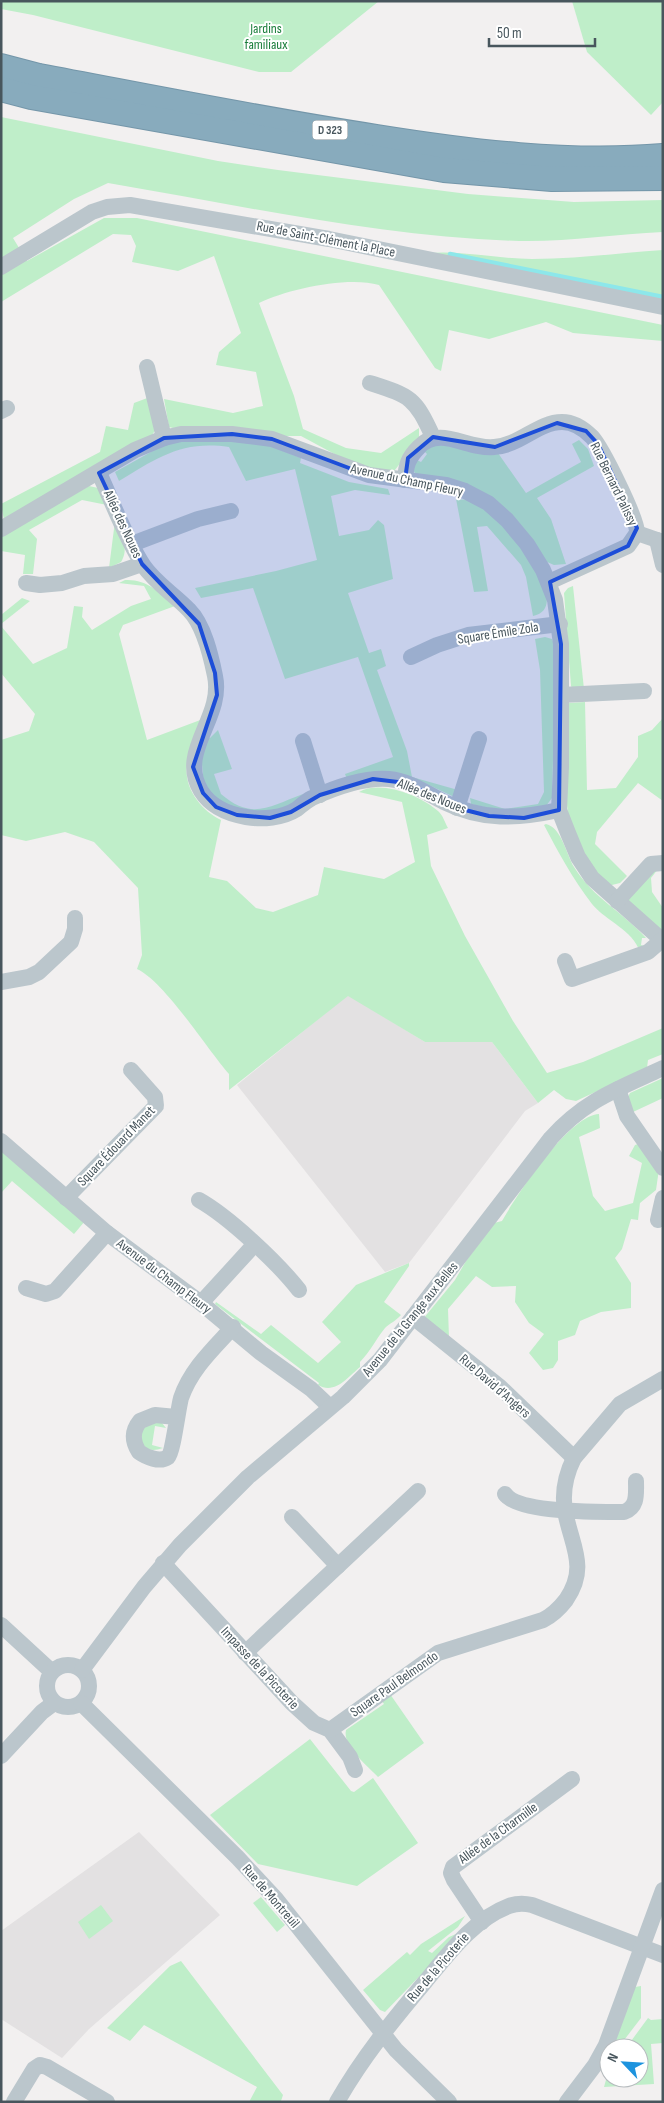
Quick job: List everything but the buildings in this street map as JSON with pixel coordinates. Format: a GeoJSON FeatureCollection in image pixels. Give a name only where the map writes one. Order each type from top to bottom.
{"type":"FeatureCollection","features":[{"type":"Feature","properties":{"kind":"highway","name":"D 323"},"geometry":{"type":"LineString","coordinates":[[1,66],[39,76],[303,126],[443,148],[543,157],[663,156]]}},
{"type":"Feature","properties":{"kind":"highway","name":"D 323"},"geometry":{"type":"LineString","coordinates":[[1,89],[31,97],[444,170],[552,179],[663,178]]}},
{"type":"Feature","properties":{"kind":"street","name":"Rue de Saint-Clément la Place"},"geometry":{"type":"LineString","coordinates":[[1,267],[92,212],[107,207],[130,205],[329,239],[663,307]]}},
{"type":"Feature","properties":{"kind":"street"},"geometry":{"type":"LineString","coordinates":[[147,367],[164,438]]}},
{"type":"Feature","properties":{"kind":"street"},"geometry":{"type":"LineString","coordinates":[[370,384],[411,399],[424,417],[433,437],[424,442],[408,458],[405,480]]}},
{"type":"Feature","properties":{"kind":"street","name":"Rue Bernard Palissy"},"geometry":{"type":"LineString","coordinates":[[433,437],[495,448],[510,444],[557,423],[564,422],[579,427],[598,444],[635,519],[637,533],[628,546],[550,582]]}},
{"type":"Feature","properties":{"kind":"street","name":"Avenue du Champ Fleury"},"geometry":{"type":"LineString","coordinates":[[1,529],[99,473],[135,450],[164,438],[181,434],[232,434],[272,439],[357,471],[456,488],[488,503],[518,531],[536,556],[550,582],[560,624],[561,767],[558,810],[578,857],[585,868],[616,901],[663,940]]}},
{"type":"Feature","properties":{"kind":"street","name":"Allée des Noues"},"geometry":{"type":"LineString","coordinates":[[99,473],[142,564],[157,583],[195,617],[215,673],[216,702],[194,758],[195,776],[203,794],[216,807],[226,812],[259,819],[291,812],[320,795],[373,779],[391,779],[419,788],[456,808],[506,818],[524,818],[558,810]]}},
{"type":"Feature","properties":{"kind":"street"},"geometry":{"type":"LineString","coordinates":[[132,544],[198,519],[231,511]]}},
{"type":"Feature","properties":{"kind":"street"},"geometry":{"type":"LineString","coordinates":[[637,533],[660,541],[663,565]]}},
{"type":"Feature","properties":{"kind":"street"},"geometry":{"type":"LineString","coordinates":[[26,583],[56,584],[84,576],[113,574],[142,564]]}},
{"type":"Feature","properties":{"kind":"street","name":"Square Émile Zola"},"geometry":{"type":"LineString","coordinates":[[411,657],[437,645],[468,635],[560,624]]}},
{"type":"Feature","properties":{"kind":"street"},"geometry":{"type":"LineString","coordinates":[[561,695],[644,691]]}},
{"type":"Feature","properties":{"kind":"street"},"geometry":{"type":"LineString","coordinates":[[456,808],[479,739]]}},
{"type":"Feature","properties":{"kind":"street"},"geometry":{"type":"LineString","coordinates":[[303,741],[320,795]]}},
{"type":"Feature","properties":{"kind":"street"},"geometry":{"type":"LineString","coordinates":[[616,901],[651,864],[663,863]]}},
{"type":"Feature","properties":{"kind":"street"},"geometry":{"type":"LineString","coordinates":[[1,982],[30,977],[39,972],[70,942],[75,929],[75,918]]}},
{"type":"Feature","properties":{"kind":"street"},"geometry":{"type":"LineString","coordinates":[[565,961],[572,979],[648,952],[663,940]]}},
{"type":"Feature","properties":{"kind":"street","name":"Avenue de la Grange aux Belles"},"geometry":{"type":"LineString","coordinates":[[82,1670],[163,1563],[248,1477],[330,1407],[380,1360],[560,1127],[580,1109],[663,1068]]}},
{"type":"Feature","properties":{"kind":"street","name":"Square Édouard Manet"},"geometry":{"type":"LineString","coordinates":[[66,1198],[156,1106],[155,1097],[132,1070]]}},
{"type":"Feature","properties":{"kind":"street"},"geometry":{"type":"LineString","coordinates":[[618,1089],[628,1116],[663,1168]]}},
{"type":"Feature","properties":{"kind":"street","name":"Avenue du Champ Fleury"},"geometry":{"type":"LineString","coordinates":[[1,1141],[107,1233],[233,1327],[330,1407]]}},
{"type":"Feature","properties":{"kind":"street"},"geometry":{"type":"LineString","coordinates":[[658,1220],[663,1198]]}},
{"type":"Feature","properties":{"kind":"street"},"geometry":{"type":"LineString","coordinates":[[199,1200],[216,1209],[288,1277],[299,1290]]}},
{"type":"Feature","properties":{"kind":"street"},"geometry":{"type":"LineString","coordinates":[[26,1288],[46,1294],[55,1291],[107,1233]]}},
{"type":"Feature","properties":{"kind":"street"},"geometry":{"type":"LineString","coordinates":[[201,1303],[254,1244]]}},
{"type":"Feature","properties":{"kind":"street","name":"Rue David d'Angers"},"geometry":{"type":"LineString","coordinates":[[414,1317],[500,1387],[574,1458]]}},
{"type":"Feature","properties":{"kind":"street"},"geometry":{"type":"LineString","coordinates":[[176,1417],[183,1392],[194,1372],[233,1327]]}},
{"type":"Feature","properties":{"kind":"street"},"geometry":{"type":"LineString","coordinates":[[574,1458],[620,1404],[663,1379]]}},
{"type":"Feature","properties":{"kind":"street","name":"Square Paul Belmondo"},"geometry":{"type":"LineString","coordinates":[[330,1730],[438,1652],[542,1620],[555,1613],[569,1595],[578,1574],[578,1560],[565,1510],[565,1486],[574,1458]]}},
{"type":"Feature","properties":{"kind":"street"},"geometry":{"type":"LineString","coordinates":[[505,1494],[518,1505],[565,1510],[628,1511],[636,1502],[636,1481]]}},
{"type":"Feature","properties":{"kind":"street"},"geometry":{"type":"LineString","coordinates":[[246,1652],[418,1491]]}},
{"type":"Feature","properties":{"kind":"street"},"geometry":{"type":"LineString","coordinates":[[292,1517],[338,1566]]}},
{"type":"Feature","properties":{"kind":"street","name":"Impasse de la Picoterie"},"geometry":{"type":"LineString","coordinates":[[163,1563],[292,1703],[314,1723],[330,1730],[350,1757],[355,1770]]}},
{"type":"Feature","properties":{"kind":"street"},"geometry":{"type":"LineString","coordinates":[[1,1625],[52,1671]]}},
{"type":"Feature","properties":{"kind":"street"},"geometry":{"type":"LineString","coordinates":[[68,1664],[82,1670],[89,1685],[88,1693],[81,1703],[67,1707],[54,1703],[48,1696],[46,1688],[47,1679],[52,1671],[68,1664]]}},
{"type":"Feature","properties":{"kind":"street"},"geometry":{"type":"LineString","coordinates":[[1,1756],[42,1712],[54,1703]]}},
{"type":"Feature","properties":{"kind":"street","name":"Rue de Montreuil"},"geometry":{"type":"LineString","coordinates":[[81,1703],[238,1858],[276,1899],[396,2050],[449,2102]]}},
{"type":"Feature","properties":{"kind":"street","name":"Allée de la Charmille"},"geometry":{"type":"LineString","coordinates":[[482,1922],[454,1880],[451,1873],[453,1867],[572,1779]]}},
{"type":"Feature","properties":{"kind":"street"},"geometry":{"type":"LineString","coordinates":[[567,2102],[595,2065],[606,2045],[663,1890]]}},
{"type":"Feature","properties":{"kind":"street","name":"Rue de la Picoterie"},"geometry":{"type":"LineString","coordinates":[[337,2102],[382,2033],[452,1950],[469,1932],[508,1906],[524,1903],[663,1955]]}},
{"type":"Feature","properties":{"kind":"street"},"geometry":{"type":"LineString","coordinates":[[14,2102],[36,2066],[47,2067],[107,2102]]}},
{"type":"Feature","properties":{"kind":"highlighted area"},"geometry":{"type":"Polygon","coordinates":[[[557,423],[586,431],[598,444],[637,528],[628,546],[550,582],[561,644],[559,810],[524,818],[489,816],[457,808],[406,783],[373,779],[320,795],[291,812],[270,818],[237,815],[216,807],[203,793],[193,767],[217,695],[215,673],[199,624],[142,564],[99,473],[164,438],[232,434],[272,439],[357,471],[405,480],[408,458],[433,437],[495,447],[557,423]]]}},
{"type":"Feature","properties":{"kind":"shaded area"},"geometry":{"type":"Polygon","coordinates":[[[348,995],[425,1042],[492,1042],[538,1103],[525,1111],[409,1263],[385,1272],[237,1085],[348,995]]]}},
{"type":"Feature","properties":{"kind":"shaded area"},"geometry":{"type":"Polygon","coordinates":[[[139,1832],[220,1915],[89,2029],[62,2058],[1,2019],[1,1931],[139,1832]]]}},
{"type":"Feature","properties":{"kind":"green space","name":"Jardins familiaux"},"geometry":{"type":"Polygon","coordinates":[[[1,1],[379,1],[291,72],[259,72],[33,15],[1,9],[1,1]]]}},
{"type":"Feature","properties":{"kind":"green space"},"geometry":{"type":"Polygon","coordinates":[[[572,1],[663,1],[663,102],[651,115],[587,52],[572,1]]]}},
{"type":"Feature","properties":{"kind":"green space"},"geometry":{"type":"Polygon","coordinates":[[[1,117],[218,161],[468,194],[574,202],[663,200],[663,232],[519,241],[467,238],[364,227],[108,183],[74,199],[13,238],[27,261],[104,218],[137,218],[663,325],[663,341],[573,333],[546,322],[489,339],[449,330],[441,371],[435,368],[379,285],[351,282],[318,285],[286,293],[259,303],[294,396],[303,429],[346,448],[381,453],[419,428],[419,438],[393,473],[390,475],[340,457],[301,436],[286,436],[237,427],[169,427],[164,399],[233,413],[263,406],[256,372],[216,365],[219,352],[241,333],[214,256],[178,271],[132,262],[136,246],[131,235],[113,234],[1,302],[1,117]]]}},
{"type":"Feature","properties":{"kind":"green space"},"geometry":{"type":"Polygon","coordinates":[[[663,250],[663,302],[428,253],[441,252],[506,258],[548,259],[663,250]]]}},
{"type":"Feature","properties":{"kind":"green space"},"geometry":{"type":"Polygon","coordinates":[[[150,397],[156,429],[150,438],[4,520],[1,504],[100,452],[106,426],[128,430],[134,403],[150,397]]]}},
{"type":"Feature","properties":{"kind":"green space"},"geometry":{"type":"Polygon","coordinates":[[[216,438],[270,446],[301,458],[300,463],[349,482],[388,489],[390,495],[355,490],[331,496],[339,536],[369,530],[378,520],[384,525],[393,579],[348,593],[369,653],[381,649],[386,666],[377,670],[407,751],[412,777],[347,779],[345,774],[393,757],[358,657],[285,679],[253,588],[201,598],[195,588],[276,571],[317,560],[295,469],[246,481],[229,447],[197,446],[158,458],[119,481],[115,472],[167,443],[216,438]]]}},
{"type":"Feature","properties":{"kind":"green space"},"geometry":{"type":"Polygon","coordinates":[[[579,440],[588,449],[594,466],[537,498],[551,519],[566,564],[554,565],[547,562],[511,515],[415,473],[413,470],[415,459],[421,462],[427,454],[423,450],[433,444],[498,453],[526,493],[581,462],[572,444],[579,440]]]}},
{"type":"Feature","properties":{"kind":"green space"},"geometry":{"type":"Polygon","coordinates":[[[89,486],[98,488],[107,505],[82,500],[29,530],[37,539],[33,574],[23,574],[25,555],[1,551],[1,536],[89,486]]]}},
{"type":"Feature","properties":{"kind":"green space"},"geometry":{"type":"Polygon","coordinates":[[[456,499],[471,500],[486,509],[503,522],[520,542],[545,587],[547,600],[544,610],[533,616],[526,577],[521,565],[487,526],[477,527],[488,591],[474,592],[456,499]]]}},
{"type":"Feature","properties":{"kind":"green space"},"geometry":{"type":"Polygon","coordinates":[[[115,521],[124,542],[125,552],[121,562],[109,568],[115,521]]]}},
{"type":"Feature","properties":{"kind":"green space"},"geometry":{"type":"Polygon","coordinates":[[[125,580],[146,584],[158,591],[175,606],[123,625],[119,634],[147,740],[203,719],[188,760],[187,779],[199,803],[213,816],[221,820],[209,877],[227,881],[256,908],[273,912],[318,895],[324,867],[384,879],[415,862],[402,802],[359,792],[368,788],[378,787],[389,788],[412,795],[431,805],[444,819],[448,828],[427,835],[431,866],[465,936],[513,1021],[547,1073],[583,1062],[663,1028],[663,1054],[648,1060],[647,1068],[576,1101],[566,1099],[554,1090],[538,1103],[492,1042],[425,1042],[348,996],[229,1090],[229,1074],[160,987],[137,969],[142,955],[138,888],[94,842],[65,832],[26,841],[1,835],[1,740],[29,731],[35,714],[1,673],[1,626],[33,664],[67,648],[74,606],[83,607],[82,617],[92,630],[131,606],[151,599],[144,586],[119,583],[125,580]]]}},
{"type":"Feature","properties":{"kind":"green space"},"geometry":{"type":"Polygon","coordinates":[[[573,586],[584,689],[573,689],[571,686],[564,593],[573,586]]]}},
{"type":"Feature","properties":{"kind":"green space"},"geometry":{"type":"Polygon","coordinates":[[[22,598],[30,601],[1,624],[1,615],[22,598]]]}},
{"type":"Feature","properties":{"kind":"green space"},"geometry":{"type":"Polygon","coordinates":[[[545,637],[552,639],[556,649],[552,798],[546,806],[506,812],[471,804],[470,798],[505,809],[538,804],[544,792],[540,670],[535,639],[545,637]]]}},
{"type":"Feature","properties":{"kind":"green space"},"geometry":{"type":"Polygon","coordinates":[[[585,702],[587,790],[616,788],[638,757],[638,736],[652,730],[663,718],[663,801],[638,783],[597,832],[595,844],[627,876],[620,883],[608,886],[576,842],[568,812],[566,754],[568,703],[585,702]]]}},
{"type":"Feature","properties":{"kind":"green space"},"geometry":{"type":"Polygon","coordinates":[[[218,730],[232,769],[214,774],[221,794],[242,807],[261,809],[303,794],[293,806],[262,814],[222,804],[204,787],[201,753],[207,738],[210,738],[218,730]]]}},
{"type":"Feature","properties":{"kind":"green space"},"geometry":{"type":"Polygon","coordinates":[[[412,777],[458,790],[455,796],[452,796],[412,777]]]}},
{"type":"Feature","properties":{"kind":"green space"},"geometry":{"type":"Polygon","coordinates":[[[544,825],[551,826],[560,836],[574,867],[582,878],[600,897],[646,938],[642,938],[641,945],[646,947],[640,952],[631,937],[598,910],[578,885],[544,825]]]}},
{"type":"Feature","properties":{"kind":"green space"},"geometry":{"type":"Polygon","coordinates":[[[658,869],[651,878],[652,892],[663,908],[663,934],[629,901],[629,898],[647,876],[658,869]]]}},
{"type":"Feature","properties":{"kind":"green space"},"geometry":{"type":"Polygon","coordinates":[[[663,1078],[663,1098],[633,1112],[628,1097],[630,1093],[663,1078]]]}},
{"type":"Feature","properties":{"kind":"green space"},"geometry":{"type":"Polygon","coordinates":[[[599,1114],[600,1128],[579,1137],[593,1196],[605,1211],[633,1203],[642,1163],[629,1156],[635,1145],[638,1144],[659,1169],[656,1190],[640,1203],[638,1220],[631,1219],[622,1249],[615,1258],[631,1283],[631,1308],[601,1312],[580,1321],[575,1335],[558,1341],[558,1360],[553,1368],[543,1370],[529,1353],[544,1334],[529,1323],[515,1302],[516,1286],[492,1287],[476,1276],[448,1309],[449,1338],[423,1319],[455,1280],[466,1261],[494,1223],[502,1221],[544,1158],[573,1128],[587,1118],[599,1114]]]}},
{"type":"Feature","properties":{"kind":"green space"},"geometry":{"type":"Polygon","coordinates":[[[1,1150],[85,1221],[74,1234],[12,1181],[1,1193],[1,1150]]]}},
{"type":"Feature","properties":{"kind":"green space"},"geometry":{"type":"Polygon","coordinates":[[[409,1263],[409,1266],[384,1302],[401,1315],[385,1328],[360,1362],[360,1367],[341,1384],[330,1388],[318,1385],[319,1383],[215,1304],[216,1302],[261,1334],[271,1325],[318,1363],[341,1342],[322,1322],[356,1285],[409,1263]]]}},
{"type":"Feature","properties":{"kind":"green space"},"geometry":{"type":"Polygon","coordinates":[[[153,1422],[162,1423],[166,1428],[155,1426],[152,1445],[163,1448],[155,1450],[147,1448],[139,1441],[140,1430],[153,1422]]]}},
{"type":"Feature","properties":{"kind":"green space"},"geometry":{"type":"Polygon","coordinates":[[[390,1694],[424,1743],[378,1777],[362,1762],[352,1749],[348,1743],[346,1730],[384,1704],[381,1700],[390,1694]]]}},
{"type":"Feature","properties":{"kind":"green space"},"geometry":{"type":"Polygon","coordinates":[[[310,1739],[351,1791],[354,1792],[373,1778],[418,1843],[357,1886],[258,1864],[210,1815],[310,1739]]]}},
{"type":"Feature","properties":{"kind":"green space"},"geometry":{"type":"Polygon","coordinates":[[[261,1897],[285,1925],[277,1932],[253,1903],[261,1897]]]}},
{"type":"Feature","properties":{"kind":"green space"},"geometry":{"type":"Polygon","coordinates":[[[101,1905],[113,1921],[89,1939],[78,1922],[101,1905]]]}},
{"type":"Feature","properties":{"kind":"green space"},"geometry":{"type":"Polygon","coordinates":[[[465,1916],[458,1927],[428,1951],[432,1953],[449,1937],[463,1931],[385,2012],[380,2010],[363,1990],[407,1952],[410,1955],[421,1944],[465,1916]]]}},
{"type":"Feature","properties":{"kind":"green space"},"geometry":{"type":"Polygon","coordinates":[[[181,1961],[283,2095],[281,2101],[249,2102],[257,2087],[144,2025],[130,2041],[107,2028],[170,1966],[181,1961]]]}},
{"type":"Feature","properties":{"kind":"green space"},"geometry":{"type":"Polygon","coordinates":[[[641,1986],[641,2018],[626,2038],[616,2038],[635,1987],[641,1986]]]}},
{"type":"Feature","properties":{"kind":"green space"},"geometry":{"type":"Polygon","coordinates":[[[648,2018],[651,2020],[663,2019],[663,2043],[651,2044],[654,2084],[649,2084],[649,2038],[633,2038],[648,2018]]]}},
{"type":"Feature","properties":{"kind":"waterway"},"geometry":{"type":"LineString","coordinates":[[450,254],[663,297]]}}]}
